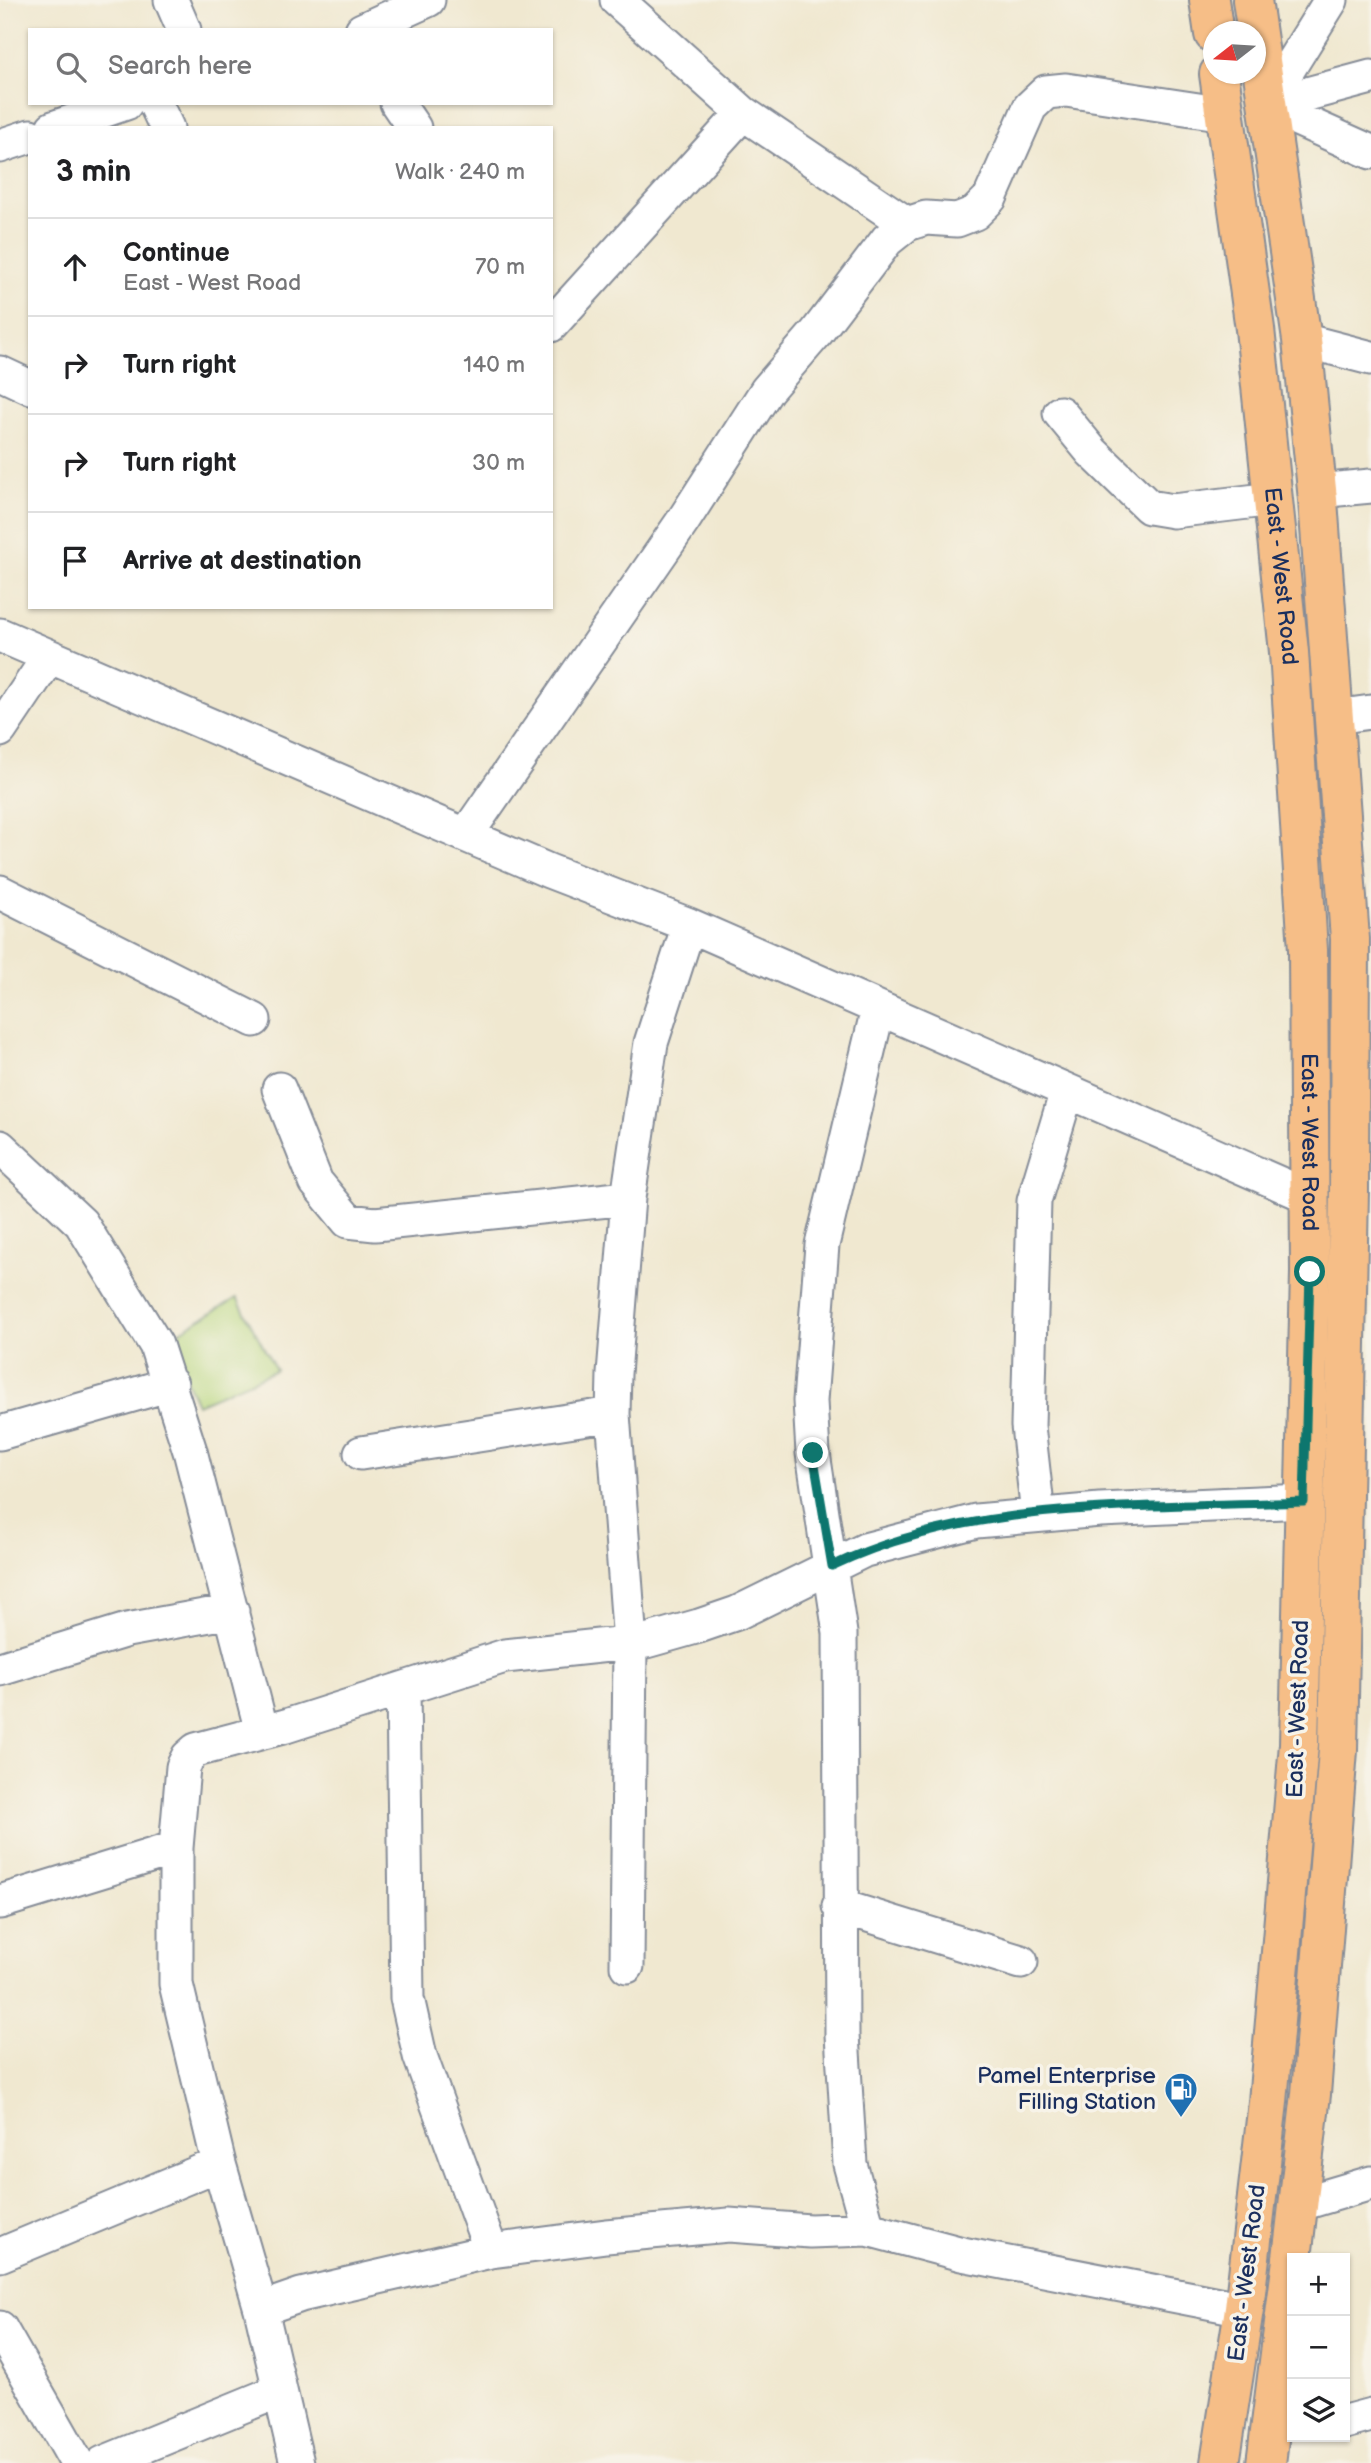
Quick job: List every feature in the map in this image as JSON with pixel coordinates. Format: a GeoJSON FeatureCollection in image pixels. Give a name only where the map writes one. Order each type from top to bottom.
{"type":"FeatureCollection","features":[{"type":"Feature","properties":{"kind":"main road"},"geometry":{"type":"LineString","coordinates":[[1209,0],[1211,21]]}},
{"type":"Feature","properties":{"kind":"main road","name":"East - West Road"},"geometry":{"type":"LineString","coordinates":[[1252,0],[1302,340],[1317,491],[1353,714],[1350,939],[1360,982],[1360,1230],[1338,1750],[1311,2094],[1293,2253]]}},
{"type":"Feature","properties":{"kind":"main road","name":"East - West Road"},"geometry":{"type":"LineString","coordinates":[[1220,84],[1255,329],[1289,652],[1308,950],[1310,1196],[1299,1744],[1268,2102],[1244,2309],[1220,2463]]}},
{"type":"Feature","properties":{"kind":"main road","name":"East - West Road"},"geometry":{"type":"LineString","coordinates":[[1266,2463],[1284,2404],[1289,2316]]}},
{"type":"Feature","properties":{"kind":"street"},"geometry":{"type":"LineString","coordinates":[[171,0],[183,28]]}},
{"type":"Feature","properties":{"kind":"street"},"geometry":{"type":"LineString","coordinates":[[366,28],[428,0]]}},
{"type":"Feature","properties":{"kind":"street"},"geometry":{"type":"LineString","coordinates":[[617,0],[743,113],[907,224]]}},
{"type":"Feature","properties":{"kind":"street"},"geometry":{"type":"LineString","coordinates":[[1266,105],[1331,0]]}},
{"type":"Feature","properties":{"kind":"street"},"geometry":{"type":"LineString","coordinates":[[1266,105],[1371,76]]}},
{"type":"Feature","properties":{"kind":"street"},"geometry":{"type":"LineString","coordinates":[[466,835],[675,532],[767,390],[817,332],[887,240],[907,224],[926,218],[957,220],[975,213],[990,198],[1030,107],[1046,92],[1066,90],[1225,114]]}},
{"type":"Feature","properties":{"kind":"street"},"geometry":{"type":"LineString","coordinates":[[59,126],[120,105]]}},
{"type":"Feature","properties":{"kind":"street"},"geometry":{"type":"LineString","coordinates":[[156,105],[166,126]]}},
{"type":"Feature","properties":{"kind":"street"},"geometry":{"type":"LineString","coordinates":[[398,105],[413,126]]}},
{"type":"Feature","properties":{"kind":"street"},"geometry":{"type":"LineString","coordinates":[[1266,105],[1371,152]]}},
{"type":"Feature","properties":{"kind":"street"},"geometry":{"type":"LineString","coordinates":[[553,324],[743,113]]}},
{"type":"Feature","properties":{"kind":"street"},"geometry":{"type":"LineString","coordinates":[[1302,340],[1371,358]]}},
{"type":"Feature","properties":{"kind":"street"},"geometry":{"type":"LineString","coordinates":[[0,373],[28,386]]}},
{"type":"Feature","properties":{"kind":"street"},"geometry":{"type":"LineString","coordinates":[[1060,413],[1092,452],[1149,507],[1173,511],[1273,499]]}},
{"type":"Feature","properties":{"kind":"street"},"geometry":{"type":"LineString","coordinates":[[1317,491],[1371,486]]}},
{"type":"Feature","properties":{"kind":"street"},"geometry":{"type":"LineString","coordinates":[[0,635],[237,734],[466,835],[689,925],[1310,1196]]}},
{"type":"Feature","properties":{"kind":"street"},"geometry":{"type":"LineString","coordinates":[[0,730],[49,657]]}},
{"type":"Feature","properties":{"kind":"street"},"geometry":{"type":"LineString","coordinates":[[0,892],[254,1020]]}},
{"type":"Feature","properties":{"kind":"street"},"geometry":{"type":"LineString","coordinates":[[627,1966],[630,1643],[613,1414],[628,1198],[652,1043],[689,925]]}},
{"type":"Feature","properties":{"kind":"street"},"geometry":{"type":"LineString","coordinates":[[868,2229],[850,2164],[839,1906],[840,1633],[813,1453],[810,1401],[822,1245],[878,1009]]}},
{"type":"Feature","properties":{"kind":"street"},"geometry":{"type":"LineString","coordinates":[[279,1089],[316,1182],[348,1221],[375,1224],[628,1198]]}},
{"type":"Feature","properties":{"kind":"street"},"geometry":{"type":"LineString","coordinates":[[1038,1515],[1028,1426],[1034,1201],[1067,1091]]}},
{"type":"Feature","properties":{"kind":"street"},"geometry":{"type":"LineString","coordinates":[[0,1147],[81,1223],[156,1345],[171,1384],[262,1732]]}},
{"type":"Feature","properties":{"kind":"street"},"geometry":{"type":"LineString","coordinates":[[0,1433],[171,1384]]}},
{"type":"Feature","properties":{"kind":"street"},"geometry":{"type":"LineString","coordinates":[[360,1453],[613,1414]]}},
{"type":"Feature","properties":{"kind":"street"},"geometry":{"type":"LineString","coordinates":[[297,2463],[261,2309],[219,2164],[176,1984],[176,1848],[183,1767],[188,1756],[196,1750],[505,1656],[646,1641],[737,1613],[865,1550],[976,1521],[1038,1515],[1304,1502]]}},
{"type":"Feature","properties":{"kind":"street"},"geometry":{"type":"LineString","coordinates":[[0,1669],[127,1630],[232,1611]]}},
{"type":"Feature","properties":{"kind":"street"},"geometry":{"type":"LineString","coordinates":[[403,1689],[407,1998],[420,2056],[491,2251]]}},
{"type":"Feature","properties":{"kind":"street"},"geometry":{"type":"LineString","coordinates":[[0,1902],[176,1848]]}},
{"type":"Feature","properties":{"kind":"street"},"geometry":{"type":"LineString","coordinates":[[839,1906],[1021,1962]]}},
{"type":"Feature","properties":{"kind":"street"},"geometry":{"type":"LineString","coordinates":[[0,2255],[219,2164]]}},
{"type":"Feature","properties":{"kind":"street"},"geometry":{"type":"LineString","coordinates":[[1297,2205],[1371,2183]]}},
{"type":"Feature","properties":{"kind":"street"},"geometry":{"type":"LineString","coordinates":[[261,2309],[301,2295],[491,2251],[606,2235],[729,2225],[810,2231],[868,2229],[961,2254],[1244,2309]]}},
{"type":"Feature","properties":{"kind":"street"},"geometry":{"type":"LineString","coordinates":[[0,2328],[77,2463]]}},
{"type":"Feature","properties":{"kind":"street"},"geometry":{"type":"LineString","coordinates":[[103,2463],[279,2391]]}},
{"type":"Feature","properties":{"kind":"street"},"geometry":{"type":"LineString","coordinates":[[1350,2421],[1371,2415]]}},
{"type":"Feature","properties":{"kind":"green space"},"geometry":{"type":"Polygon","coordinates":[[[237,1298],[276,1370],[197,1404],[167,1339],[237,1298]]]}},
{"type":"Feature","properties":{"kind":"place","name":"Pamel Enterprise Filling Station"},"geometry":{"type":"Point","coordinates":[1181,2119]}},
{"type":"Feature","properties":{"kind":"route"},"geometry":{"type":"LineString","coordinates":[[813,1453],[832,1566],[865,1550],[976,1521],[1100,1510],[1304,1502],[1310,1272]]}}]}
